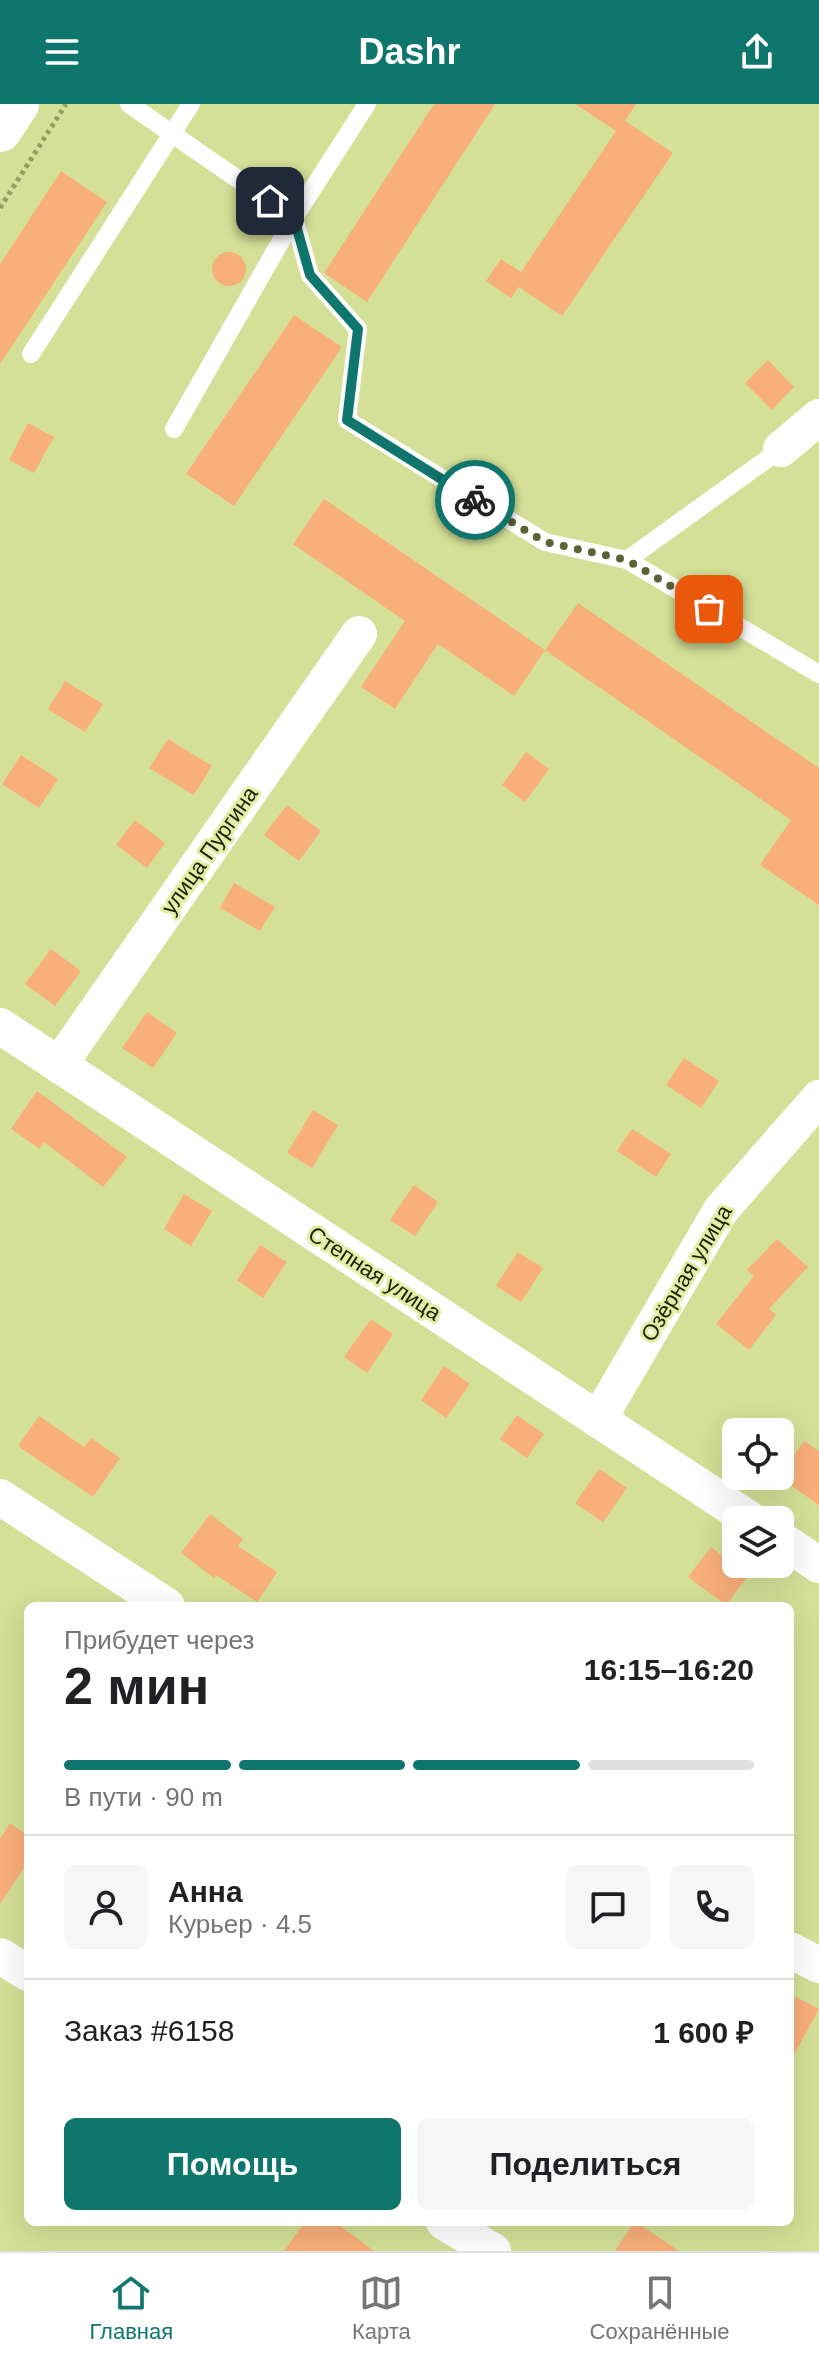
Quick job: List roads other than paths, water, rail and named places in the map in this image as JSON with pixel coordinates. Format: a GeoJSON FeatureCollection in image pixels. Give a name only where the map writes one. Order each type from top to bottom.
{"type":"FeatureCollection","features":[{"type":"Feature","properties":{"kind":"street"},"geometry":{"type":"LineString","coordinates":[[0,130],[17,104]]}},
{"type":"Feature","properties":{"kind":"street"},"geometry":{"type":"LineString","coordinates":[[781,449],[819,417]]}},
{"type":"Feature","properties":{"kind":"street","name":"улица Пургина"},"geometry":{"type":"LineString","coordinates":[[59,1065],[359,634]]}},
{"type":"Feature","properties":{"kind":"street","name":"Степная улица"},"geometry":{"type":"LineString","coordinates":[[0,1026],[730,1506]]}},
{"type":"Feature","properties":{"kind":"street","name":"Озёрная улица"},"geometry":{"type":"LineString","coordinates":[[598,1420],[721,1210],[819,1098]]}},
{"type":"Feature","properties":{"kind":"street"},"geometry":{"type":"LineString","coordinates":[[0,1497],[161,1602]]}},
{"type":"Feature","properties":{"kind":"street"},"geometry":{"type":"LineString","coordinates":[[794,1548],[819,1565]]}},
{"type":"Feature","properties":{"kind":"street"},"geometry":{"type":"LineString","coordinates":[[794,1952],[819,1965]]}},
{"type":"Feature","properties":{"kind":"street"},"geometry":{"type":"LineString","coordinates":[[0,1956],[24,1971]]}},
{"type":"Feature","properties":{"kind":"street"},"geometry":{"type":"LineString","coordinates":[[451,2226],[493,2251]]}},
{"type":"Feature","properties":{"kind":"lane"},"geometry":{"type":"LineString","coordinates":[[129,104],[294,218],[310,275],[358,329],[347,420],[545,542],[627,560],[819,674]]}},
{"type":"Feature","properties":{"kind":"lane"},"geometry":{"type":"LineString","coordinates":[[31,354],[191,104]]}},
{"type":"Feature","properties":{"kind":"lane"},"geometry":{"type":"LineString","coordinates":[[174,429],[294,218],[367,104]]}},
{"type":"Feature","properties":{"kind":"lane"},"geometry":{"type":"LineString","coordinates":[[627,560],[781,449]]}}]}
